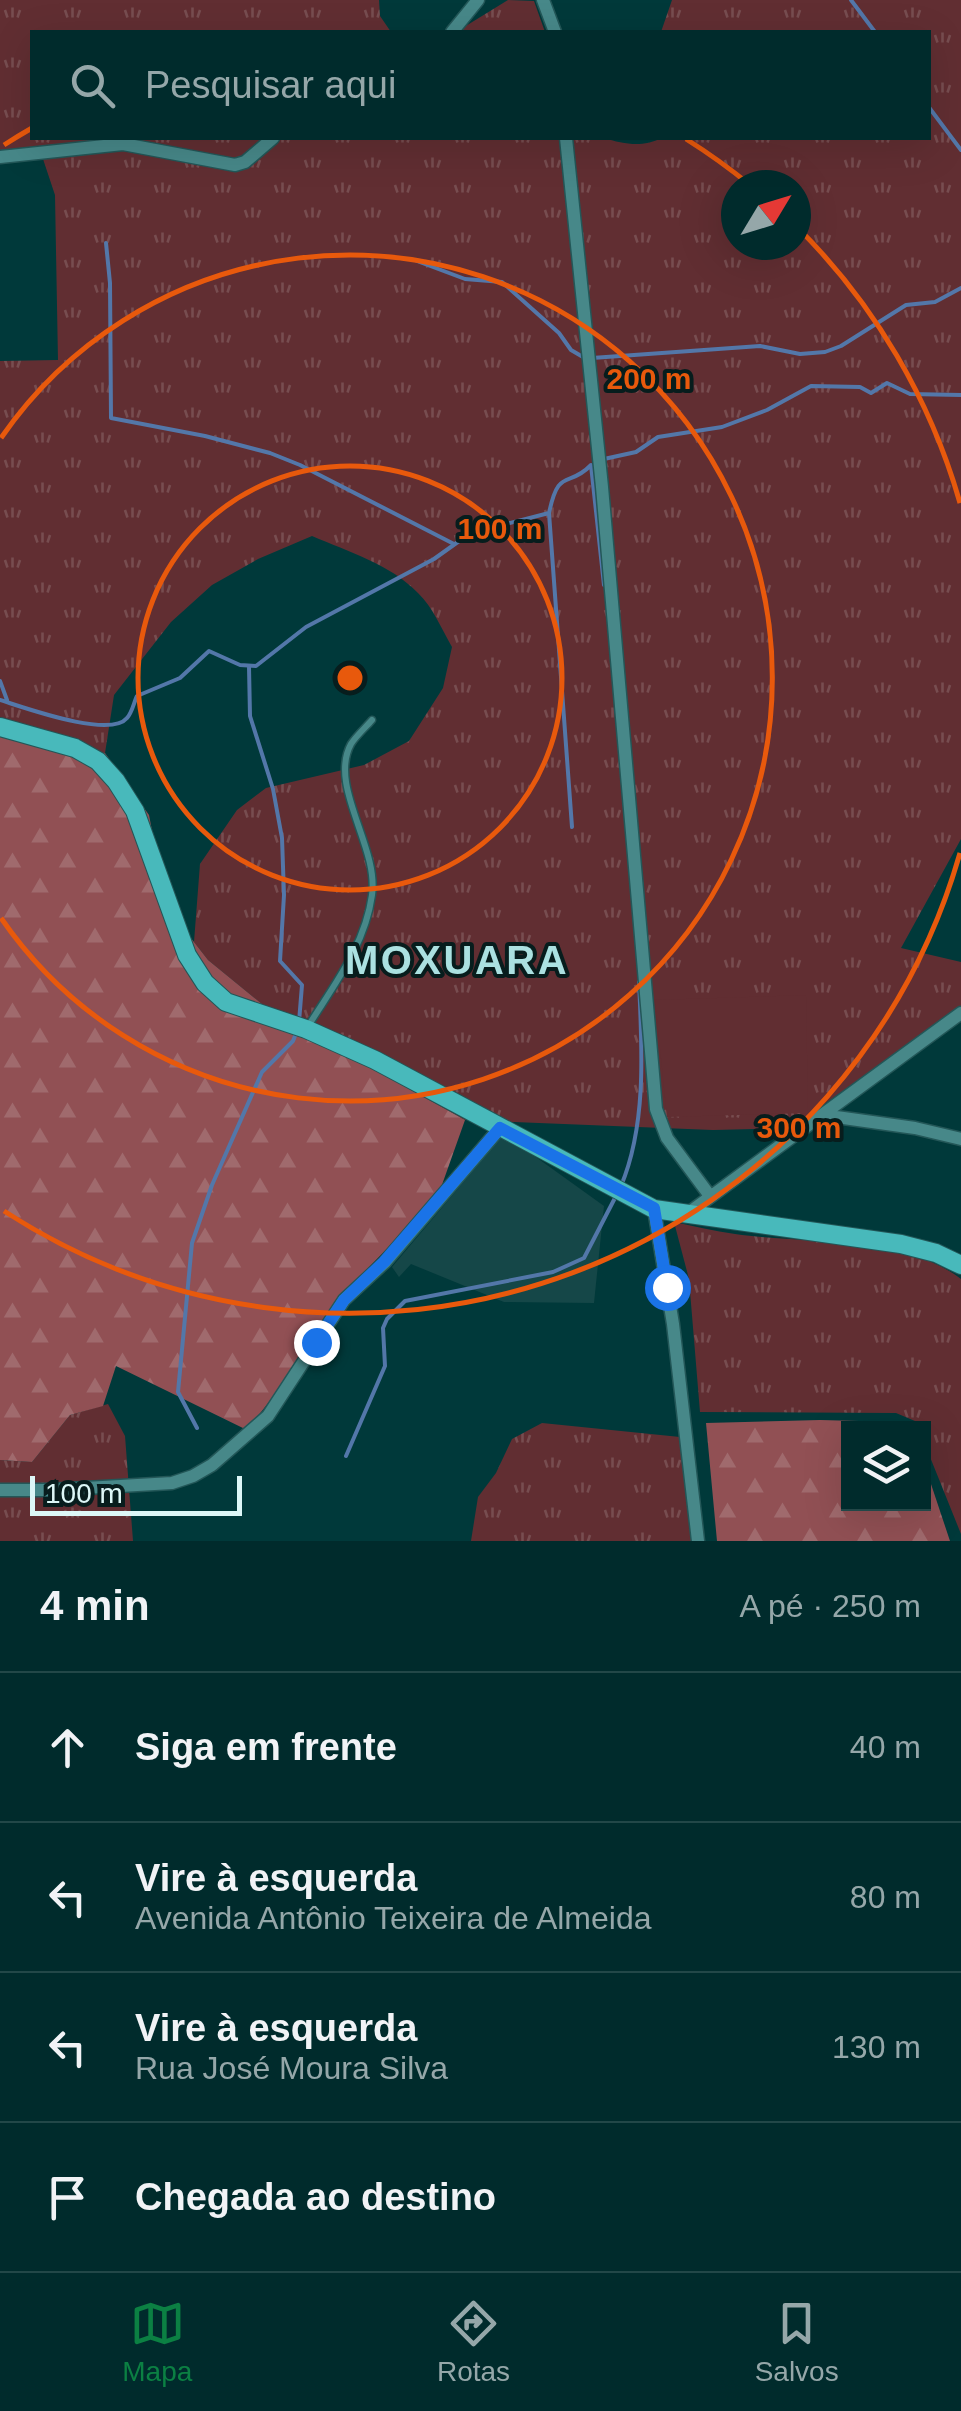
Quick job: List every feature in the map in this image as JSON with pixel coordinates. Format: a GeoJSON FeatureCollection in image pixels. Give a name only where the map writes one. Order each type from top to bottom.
{"type":"FeatureCollection","features":[{"type":"Feature","properties":{"kind":"street"},"geometry":{"type":"LineString","coordinates":[[454,30],[478,0]]}},
{"type":"Feature","properties":{"kind":"street"},"geometry":{"type":"LineString","coordinates":[[543,0],[554,30]]}},
{"type":"Feature","properties":{"kind":"street"},"geometry":{"type":"LineString","coordinates":[[0,157],[123,144],[235,165],[245,162],[271,140]]}},
{"type":"Feature","properties":{"kind":"street"},"geometry":{"type":"LineString","coordinates":[[566,140],[602,486],[656,1109],[667,1138],[710,1196]]}},
{"type":"Feature","properties":{"kind":"street"},"geometry":{"type":"LineString","coordinates":[[0,727],[75,748],[98,762],[116,781],[134,811],[186,956],[205,983],[226,1002],[306,1029],[376,1060],[654,1208],[901,1244],[936,1253],[961,1265]]}},
{"type":"Feature","properties":{"kind":"street"},"geometry":{"type":"LineString","coordinates":[[688,1214],[961,1013]]}},
{"type":"Feature","properties":{"kind":"street"},"geometry":{"type":"LineString","coordinates":[[822,1115],[915,1128],[961,1139]]}},
{"type":"Feature","properties":{"kind":"street"},"geometry":{"type":"LineString","coordinates":[[0,1490],[172,1483],[212,1465],[268,1416],[344,1300],[384,1262],[500,1128]]}},
{"type":"Feature","properties":{"kind":"street"},"geometry":{"type":"LineString","coordinates":[[654,1208],[673,1324],[698,1541]]}},
{"type":"Feature","properties":{"kind":"lane"},"geometry":{"type":"LineString","coordinates":[[306,1029],[358,946],[373,892],[366,841],[344,773],[351,744],[372,720]]}},
{"type":"Feature","properties":{"kind":"shaded area"},"geometry":{"type":"Polygon","coordinates":[[[504,1134],[604,1206],[594,1303],[504,1302],[411,1264],[399,1277],[392,1267],[504,1134]]]}},
{"type":"Feature","properties":{"kind":"green space"},"geometry":{"type":"Polygon","coordinates":[[[0,0],[379,0],[380,16],[390,30],[30,30],[30,140],[611,140],[633,144],[656,140],[931,140],[931,30],[662,30],[672,0],[961,0],[961,839],[901,948],[961,962],[961,1006],[791,1128],[713,1130],[465,1120],[273,1013],[208,960],[194,942],[200,864],[237,810],[266,788],[364,765],[409,741],[443,688],[452,647],[428,605],[407,583],[368,560],[312,536],[258,559],[212,585],[171,622],[114,695],[105,753],[0,734],[0,361],[58,360],[55,195],[43,159],[0,163],[0,0]]]}},
{"type":"Feature","properties":{"kind":"green space"},"geometry":{"type":"Polygon","coordinates":[[[508,0],[534,1],[544,30],[459,30],[508,0]]]}},
{"type":"Feature","properties":{"kind":"green space"},"geometry":{"type":"Polygon","coordinates":[[[0,734],[105,753],[149,815],[155,846],[187,933],[208,960],[273,1013],[465,1120],[438,1196],[339,1298],[287,1379],[247,1430],[116,1366],[103,1406],[70,1415],[32,1462],[0,1460],[0,734]]]}},
{"type":"Feature","properties":{"kind":"green space"},"geometry":{"type":"Polygon","coordinates":[[[806,995],[808,1113],[667,1117],[655,1000],[806,995]]]}},
{"type":"Feature","properties":{"kind":"green space"},"geometry":{"type":"Polygon","coordinates":[[[674,1222],[735,1234],[883,1248],[938,1265],[961,1279],[961,1534],[931,1459],[931,1421],[915,1421],[896,1413],[700,1412],[689,1279],[674,1222]]]}},
{"type":"Feature","properties":{"kind":"green space"},"geometry":{"type":"Polygon","coordinates":[[[108,1404],[125,1436],[133,1541],[0,1541],[0,1460],[32,1462],[70,1415],[108,1404]]]}},
{"type":"Feature","properties":{"kind":"green space"},"geometry":{"type":"Polygon","coordinates":[[[820,1420],[859,1421],[841,1421],[841,1511],[931,1511],[931,1484],[950,1541],[717,1541],[706,1423],[820,1420]]]}},
{"type":"Feature","properties":{"kind":"green space"},"geometry":{"type":"Polygon","coordinates":[[[542,1423],[680,1437],[692,1541],[471,1541],[478,1497],[496,1473],[512,1439],[542,1423]]]}},
{"type":"Feature","properties":{"kind":"waterway"},"geometry":{"type":"LineString","coordinates":[[851,0],[874,30]]}},
{"type":"Feature","properties":{"kind":"waterway"},"geometry":{"type":"LineString","coordinates":[[931,110],[961,150]]}},
{"type":"Feature","properties":{"kind":"waterway"},"geometry":{"type":"LineString","coordinates":[[106,243],[111,418],[270,453],[454,544]]}},
{"type":"Feature","properties":{"kind":"waterway"},"geometry":{"type":"LineString","coordinates":[[417,261],[465,279],[502,282],[559,333],[571,350],[583,357]]}},
{"type":"Feature","properties":{"kind":"waterway"},"geometry":{"type":"LineString","coordinates":[[592,358],[760,346],[800,354],[825,352],[906,305],[935,302],[961,288]]}},
{"type":"Feature","properties":{"kind":"waterway"},"geometry":{"type":"LineString","coordinates":[[604,459],[636,452],[658,437],[722,427],[767,410],[811,386],[860,387],[871,393],[887,383],[910,394],[961,395]]}},
{"type":"Feature","properties":{"kind":"waterway"},"geometry":{"type":"LineString","coordinates":[[591,465],[604,585]]}},
{"type":"Feature","properties":{"kind":"waterway"},"geometry":{"type":"LineString","coordinates":[[572,827],[549,513],[561,483],[591,465]]}},
{"type":"Feature","properties":{"kind":"waterway"},"geometry":{"type":"LineString","coordinates":[[0,700],[66,720],[118,724],[129,716],[137,696],[180,678],[209,651],[240,665],[256,666],[306,627],[434,559],[462,539],[549,513]]}},
{"type":"Feature","properties":{"kind":"waterway"},"geometry":{"type":"LineString","coordinates":[[249,667],[250,716],[273,789],[282,838],[280,961],[302,985],[299,1022]]}},
{"type":"Feature","properties":{"kind":"waterway"},"geometry":{"type":"LineString","coordinates":[[0,681],[7,700]]}},
{"type":"Feature","properties":{"kind":"waterway"},"geometry":{"type":"LineString","coordinates":[[621,1186],[639,1111],[639,982]]}},
{"type":"Feature","properties":{"kind":"waterway"},"geometry":{"type":"LineString","coordinates":[[197,1428],[178,1392],[192,1243],[212,1185],[262,1072],[293,1041],[297,1031]]}},
{"type":"Feature","properties":{"kind":"waterway"},"geometry":{"type":"LineString","coordinates":[[346,1456],[385,1366],[383,1328],[405,1301],[553,1272],[584,1258],[617,1194]]}},
{"type":"Feature","properties":{"kind":"district","name":"MOXUARA"},"geometry":{"type":"Point","coordinates":[457,960]}},
{"type":"Feature","properties":{"kind":"route"},"geometry":{"type":"LineString","coordinates":[[316,1342],[344,1300],[384,1262],[500,1128],[654,1208],[667,1287]]}}]}
